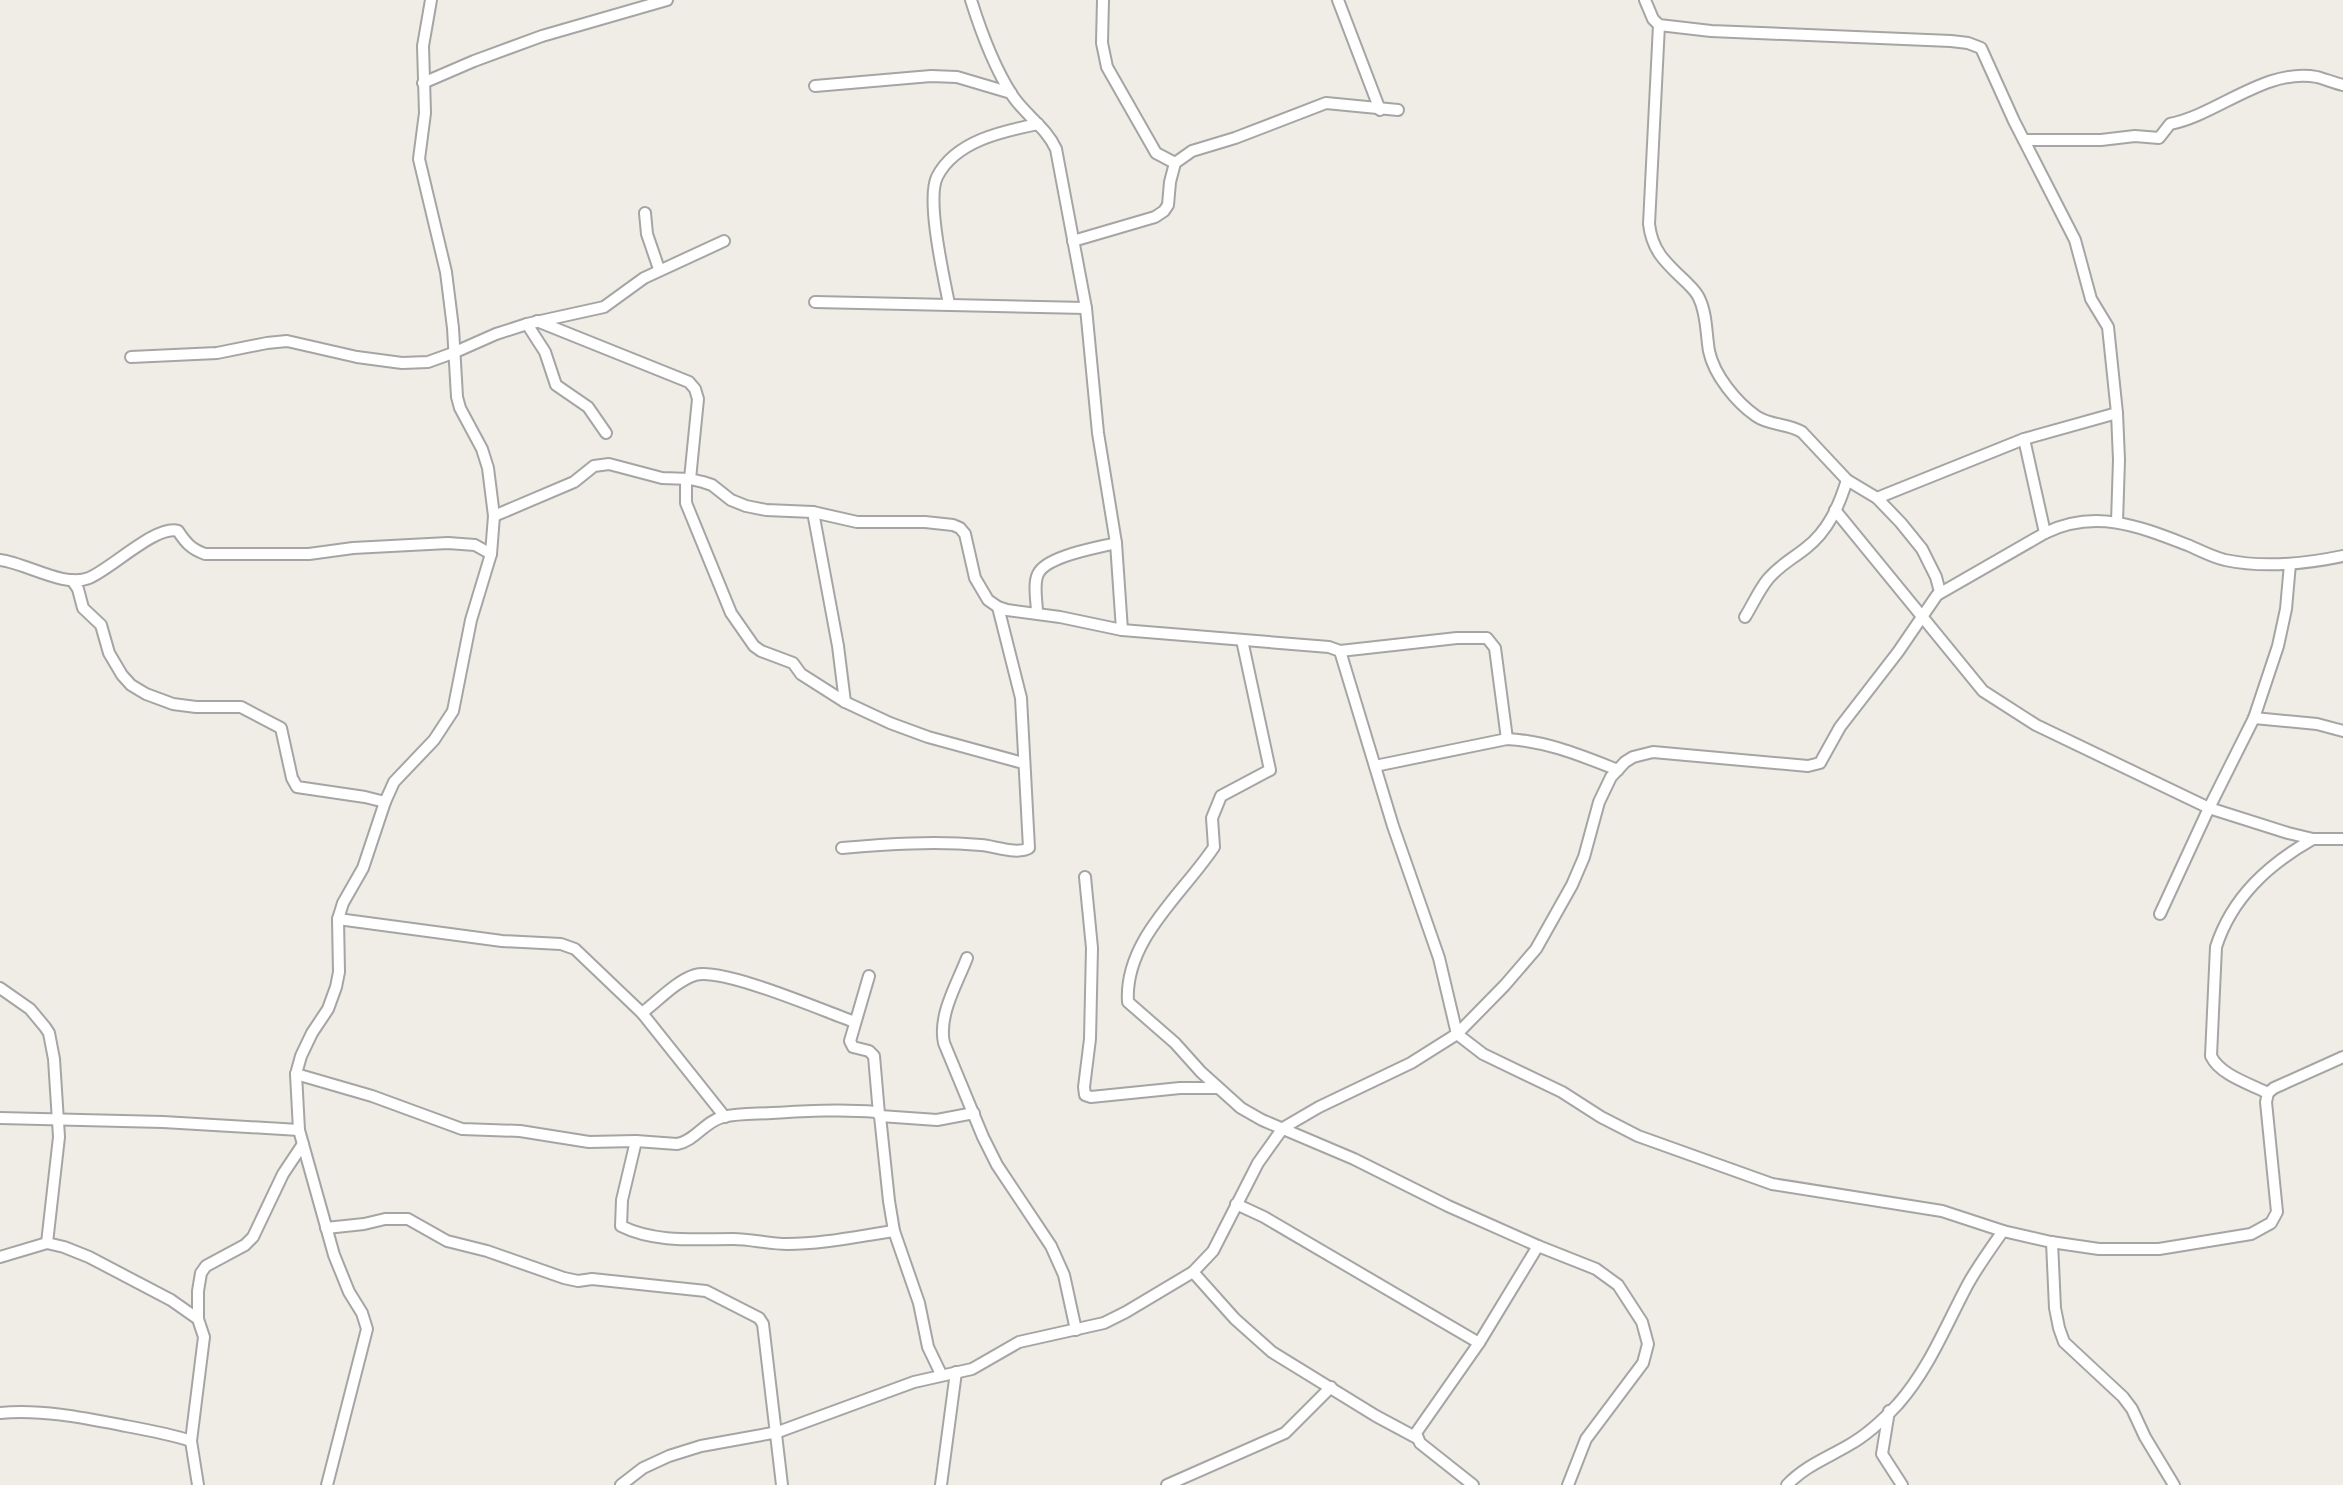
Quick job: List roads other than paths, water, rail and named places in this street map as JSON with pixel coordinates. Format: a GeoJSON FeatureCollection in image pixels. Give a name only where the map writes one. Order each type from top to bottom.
{"type":"FeatureCollection","features":[{"type":"Feature","properties":{"kind":"street"},"geometry":{"type":"LineString","coordinates":[[327,1485],[349,1394],[365,1346],[367,1329],[362,1313],[339,1270],[326,1228],[299,1130],[296,1074],[300,1056],[328,1009],[336,987],[339,972],[338,919],[343,903],[363,868],[385,802],[394,782],[434,740],[453,711],[471,620],[491,554],[494,516],[488,468],[482,449],[457,397],[446,272],[419,159],[425,113],[423,46],[431,0]]}},
{"type":"Feature","properties":{"kind":"street"},"geometry":{"type":"LineString","coordinates":[[423,83],[474,61],[542,37],[667,0]]}},
{"type":"Feature","properties":{"kind":"street"},"geometry":{"type":"LineString","coordinates":[[971,0],[977,20],[1011,93],[1051,138],[1056,149],[1086,308],[1097,433],[1116,543],[1122,630]]}},
{"type":"Feature","properties":{"kind":"street"},"geometry":{"type":"LineString","coordinates":[[1103,0],[1102,43],[1107,67],[1156,153],[1175,163]]}},
{"type":"Feature","properties":{"kind":"street"},"geometry":{"type":"LineString","coordinates":[[1338,0],[1380,110]]}},
{"type":"Feature","properties":{"kind":"street"},"geometry":{"type":"LineString","coordinates":[[1645,0],[1658,25],[1648,224],[1659,257],[1699,296],[1710,354],[1721,377],[1738,400],[1767,423],[1797,429],[1847,480],[1877,498],[1922,549],[1936,577],[1940,592]]}},
{"type":"Feature","properties":{"kind":"street"},"geometry":{"type":"LineString","coordinates":[[1658,25],[1710,31],[1968,43],[1981,48],[2075,240],[2091,299],[2108,327],[2117,414],[2117,522]]}},
{"type":"Feature","properties":{"kind":"street"},"geometry":{"type":"LineString","coordinates":[[2024,140],[2101,140],[2135,136],[2159,138],[2170,124],[2185,122],[2244,92],[2276,81],[2315,76],[2343,85]]}},
{"type":"Feature","properties":{"kind":"street"},"geometry":{"type":"LineString","coordinates":[[815,86],[957,77],[1011,93]]}},
{"type":"Feature","properties":{"kind":"street"},"geometry":{"type":"LineString","coordinates":[[1073,241],[1155,217],[1164,211],[1168,205],[1175,163],[1192,151],[1235,138],[1326,103],[1398,110]]}},
{"type":"Feature","properties":{"kind":"street"},"geometry":{"type":"LineString","coordinates":[[950,304],[940,258],[934,197],[937,178],[955,157],[976,142],[996,134],[1038,124]]}},
{"type":"Feature","properties":{"kind":"street"},"geometry":{"type":"LineString","coordinates":[[645,212],[647,234],[659,269]]}},
{"type":"Feature","properties":{"kind":"street"},"geometry":{"type":"LineString","coordinates":[[131,357],[217,353],[287,341],[357,357],[402,363],[428,362],[532,322],[604,307],[659,269],[724,240]]}},
{"type":"Feature","properties":{"kind":"street"},"geometry":{"type":"LineString","coordinates":[[816,302],[1086,308]]}},
{"type":"Feature","properties":{"kind":"street"},"geometry":{"type":"LineString","coordinates":[[532,322],[556,385],[584,403],[606,433]]}},
{"type":"Feature","properties":{"kind":"street"},"geometry":{"type":"LineString","coordinates":[[532,322],[689,382],[695,389],[698,398],[686,503],[727,604],[746,635],[761,652],[793,663],[801,674],[873,716],[928,737],[1023,763]]}},
{"type":"Feature","properties":{"kind":"street"},"geometry":{"type":"LineString","coordinates":[[1877,498],[2024,439],[2117,414]]}},
{"type":"Feature","properties":{"kind":"street"},"geometry":{"type":"LineString","coordinates":[[2024,439],[2045,533]]}},
{"type":"Feature","properties":{"kind":"street"},"geometry":{"type":"LineString","coordinates":[[494,516],[574,482],[601,464],[616,465],[662,478],[688,479],[712,485],[731,500],[766,510],[813,512],[857,522],[925,522],[953,525],[965,534],[975,578],[988,600],[998,607],[1122,630],[1340,651],[1457,638],[1487,638],[1495,648],[1507,739]]}},
{"type":"Feature","properties":{"kind":"street"},"geometry":{"type":"LineString","coordinates":[[1745,617],[1767,581],[1787,559],[1805,549],[1822,533],[1839,506],[1847,480]]}},
{"type":"Feature","properties":{"kind":"street"},"geometry":{"type":"LineString","coordinates":[[1835,510],[1983,691],[2036,725],[2208,808],[2313,839],[2343,839]]}},
{"type":"Feature","properties":{"kind":"street"},"geometry":{"type":"LineString","coordinates":[[813,512],[838,646],[845,702]]}},
{"type":"Feature","properties":{"kind":"street"},"geometry":{"type":"LineString","coordinates":[[621,1485],[643,1468],[669,1455],[701,1446],[778,1432],[941,1374],[972,1369],[1019,1342],[1104,1322],[1193,1272],[1213,1251],[1258,1163],[1283,1128],[1319,1107],[1411,1063],[1457,1034],[1536,949],[1572,885],[1584,858],[1599,802],[1611,777],[1618,770],[1633,757],[1653,752],[1808,766],[1820,763],[1840,727],[1940,592],[2045,533],[2059,526],[2117,522],[2149,530],[2223,559],[2251,564],[2290,564],[2343,556]]}},
{"type":"Feature","properties":{"kind":"street"},"geometry":{"type":"LineString","coordinates":[[0,560],[72,580],[83,580],[104,571],[152,538],[172,529],[178,531],[184,542],[193,550],[205,554],[309,554],[353,548],[456,543],[482,547],[491,554]]}},
{"type":"Feature","properties":{"kind":"street"},"geometry":{"type":"LineString","coordinates":[[1037,613],[1036,580],[1039,571],[1050,562],[1116,543]]}},
{"type":"Feature","properties":{"kind":"street"},"geometry":{"type":"LineString","coordinates":[[2160,914],[2208,808],[2254,719],[2278,646],[2286,609],[2290,564]]}},
{"type":"Feature","properties":{"kind":"street"},"geometry":{"type":"LineString","coordinates":[[72,580],[78,589],[83,608],[101,625],[109,653],[122,675],[131,684],[146,694],[173,704],[245,708],[281,728],[296,787],[385,802]]}},
{"type":"Feature","properties":{"kind":"street"},"geometry":{"type":"LineString","coordinates":[[842,848],[909,843],[979,845],[1026,850],[1029,844],[1021,698],[998,607]]}},
{"type":"Feature","properties":{"kind":"street"},"geometry":{"type":"LineString","coordinates":[[1242,640],[1270,769],[1221,796],[1212,818],[1214,847],[1146,936],[1137,957],[1127,999],[1241,1108],[1538,1246],[1596,1269],[1618,1285],[1642,1322],[1648,1344],[1643,1363],[1586,1439],[1568,1485]]}},
{"type":"Feature","properties":{"kind":"street"},"geometry":{"type":"LineString","coordinates":[[1340,651],[1439,958],[1457,1034],[1483,1054],[1562,1092],[1638,1136],[1772,1184],[1942,1211],[2003,1231],[2052,1242],[2099,1249],[2159,1249],[2251,1234],[2271,1223],[2277,1212],[2266,1102],[2268,1093],[2343,1057]]}},
{"type":"Feature","properties":{"kind":"street"},"geometry":{"type":"LineString","coordinates":[[2254,719],[2317,724],[2343,731]]}},
{"type":"Feature","properties":{"kind":"street"},"geometry":{"type":"LineString","coordinates":[[1375,766],[1507,739],[1527,740],[1564,749],[1618,770]]}},
{"type":"Feature","properties":{"kind":"street"},"geometry":{"type":"LineString","coordinates":[[2268,1093],[2222,1070],[2211,1056],[2216,947],[2221,931],[2252,882],[2290,852],[2313,839]]}},
{"type":"Feature","properties":{"kind":"street"},"geometry":{"type":"LineString","coordinates":[[1085,877],[1092,948],[1090,1039],[1085,1095],[1091,1097],[1180,1088],[1219,1088]]}},
{"type":"Feature","properties":{"kind":"street"},"geometry":{"type":"LineString","coordinates":[[338,919],[443,931],[475,938],[569,946],[587,959],[642,1013],[725,1116]]}},
{"type":"Feature","properties":{"kind":"street"},"geometry":{"type":"LineString","coordinates":[[967,958],[942,1031],[949,1055],[998,1165],[1051,1246],[1064,1275],[1076,1330]]}},
{"type":"Feature","properties":{"kind":"street"},"geometry":{"type":"LineString","coordinates":[[642,1013],[682,982],[694,975],[706,974],[745,982],[855,1022]]}},
{"type":"Feature","properties":{"kind":"street"},"geometry":{"type":"LineString","coordinates":[[869,976],[850,1045],[869,1051],[874,1056],[894,1231],[919,1303],[928,1347],[941,1374]]}},
{"type":"Feature","properties":{"kind":"street"},"geometry":{"type":"LineString","coordinates":[[0,988],[30,1009],[49,1034],[54,1059],[59,1137],[47,1244]]}},
{"type":"Feature","properties":{"kind":"street"},"geometry":{"type":"LineString","coordinates":[[296,1074],[372,1096],[462,1129],[520,1131],[581,1141],[684,1143],[708,1123],[725,1116],[800,1111],[873,1111],[879,1115],[937,1120],[974,1113]]}},
{"type":"Feature","properties":{"kind":"street"},"geometry":{"type":"LineString","coordinates":[[0,1118],[58,1118],[299,1130]]}},
{"type":"Feature","properties":{"kind":"street"},"geometry":{"type":"LineString","coordinates":[[636,1141],[621,1211],[621,1226],[635,1233],[664,1238],[740,1239],[807,1244],[894,1231]]}},
{"type":"Feature","properties":{"kind":"street"},"geometry":{"type":"LineString","coordinates":[[198,1485],[191,1441],[204,1337],[198,1319],[201,1273],[206,1266],[245,1245],[253,1237],[284,1174],[303,1144]]}},
{"type":"Feature","properties":{"kind":"street"},"geometry":{"type":"LineString","coordinates":[[1236,1204],[1264,1217],[1479,1343]]}},
{"type":"Feature","properties":{"kind":"street"},"geometry":{"type":"LineString","coordinates":[[326,1228],[385,1219],[408,1219],[447,1241],[520,1261],[578,1282],[592,1279],[706,1291],[759,1318],[764,1324],[782,1485]]}},
{"type":"Feature","properties":{"kind":"street"},"geometry":{"type":"LineString","coordinates":[[1787,1485],[1821,1458],[1850,1445],[1898,1404],[1929,1362],[1970,1281],[2003,1231]]}},
{"type":"Feature","properties":{"kind":"street"},"geometry":{"type":"LineString","coordinates":[[2052,1242],[2055,1308],[2064,1342],[2128,1403],[2174,1485]]}},
{"type":"Feature","properties":{"kind":"street"},"geometry":{"type":"LineString","coordinates":[[0,1256],[47,1244],[64,1247],[89,1257],[171,1300],[198,1319]]}},
{"type":"Feature","properties":{"kind":"street"},"geometry":{"type":"LineString","coordinates":[[1417,1438],[1418,1428],[1440,1401],[1479,1343],[1538,1246]]}},
{"type":"Feature","properties":{"kind":"street"},"geometry":{"type":"LineString","coordinates":[[1193,1272],[1235,1319],[1272,1352],[1417,1438],[1473,1485]]}},
{"type":"Feature","properties":{"kind":"street"},"geometry":{"type":"LineString","coordinates":[[941,1485],[956,1372]]}},
{"type":"Feature","properties":{"kind":"street"},"geometry":{"type":"LineString","coordinates":[[1167,1485],[1285,1433],[1331,1387]]}},
{"type":"Feature","properties":{"kind":"street"},"geometry":{"type":"LineString","coordinates":[[1889,1411],[1882,1454],[1902,1485]]}},
{"type":"Feature","properties":{"kind":"street"},"geometry":{"type":"LineString","coordinates":[[0,1413],[34,1412],[94,1420],[191,1441]]}}]}
